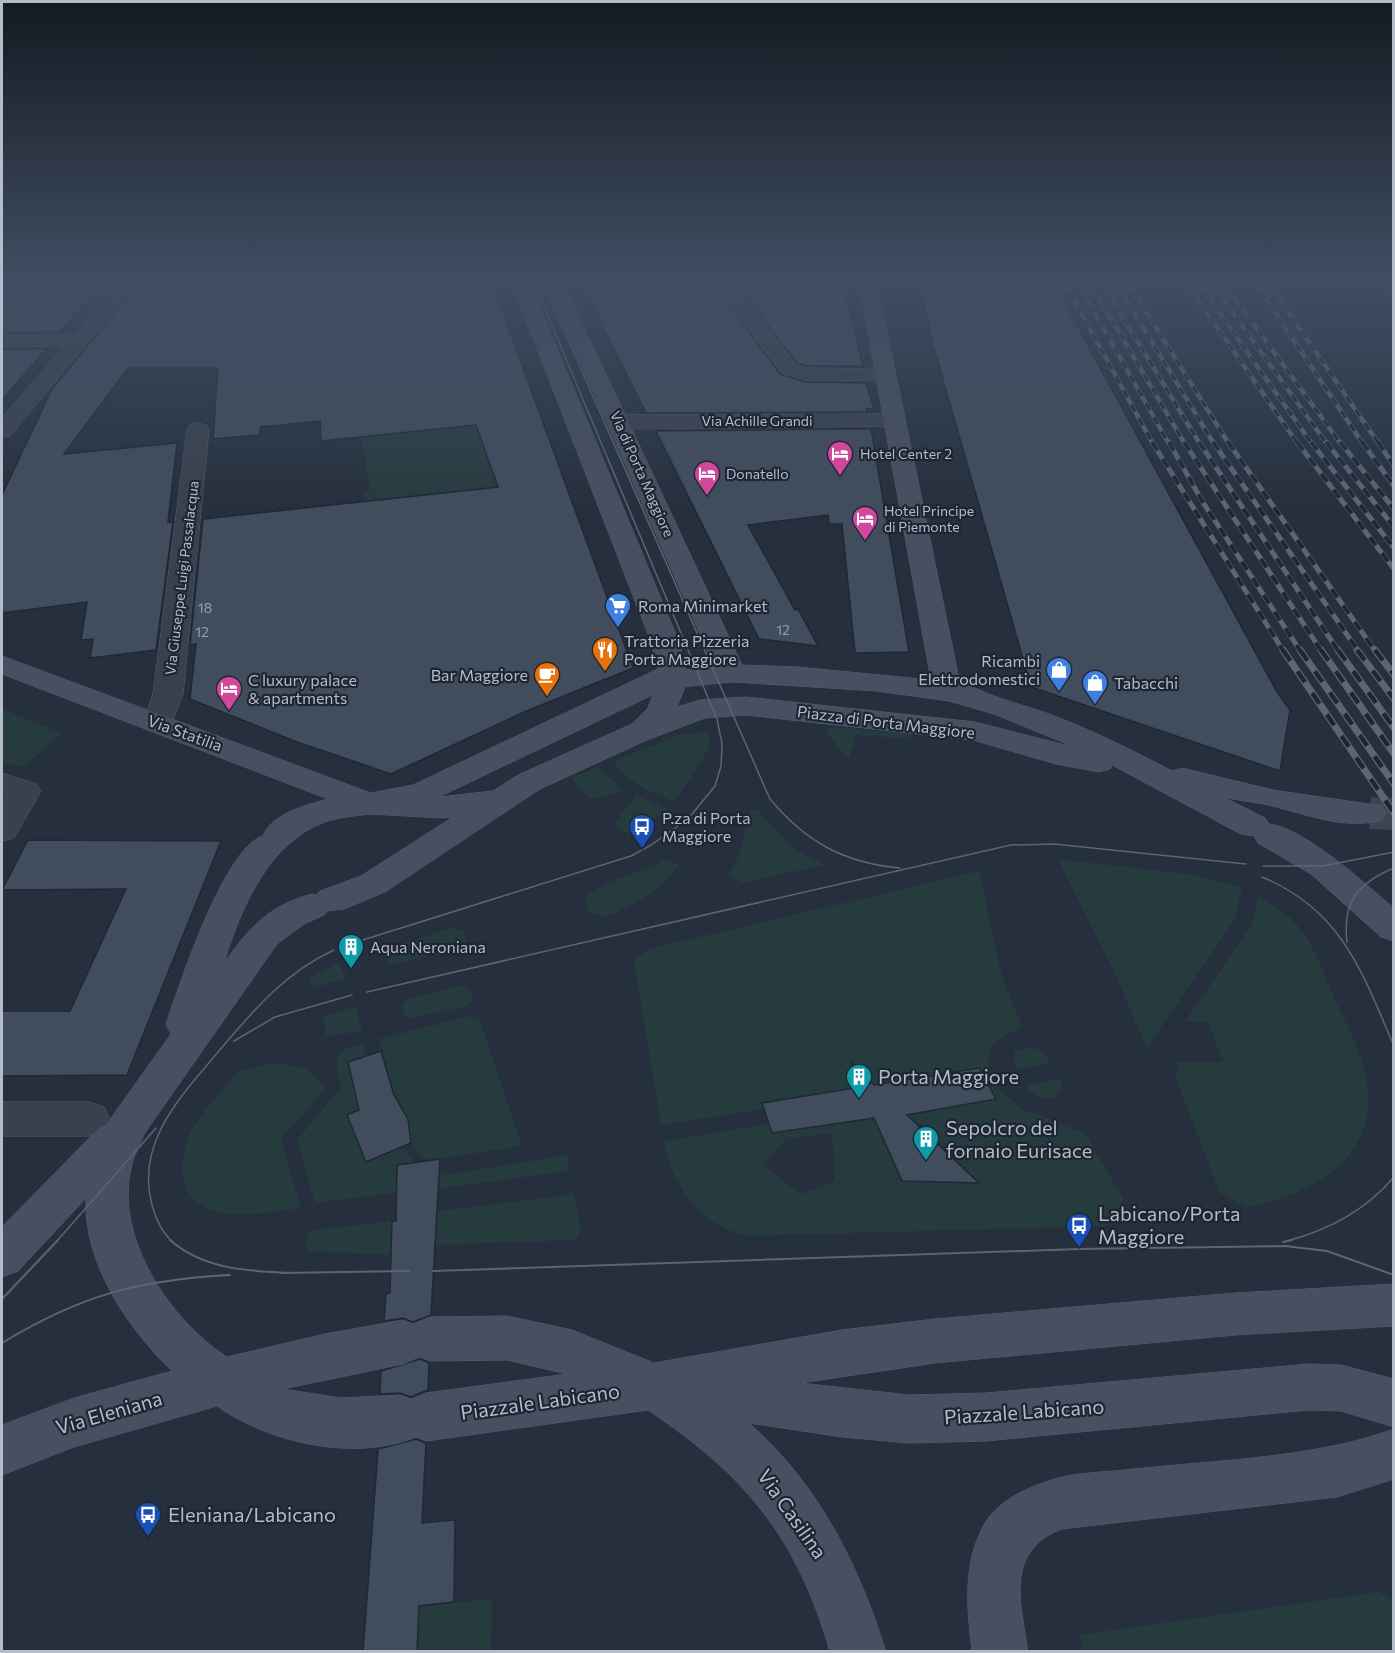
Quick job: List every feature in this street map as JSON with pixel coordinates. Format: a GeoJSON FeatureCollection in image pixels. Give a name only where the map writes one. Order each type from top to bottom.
{"type":"FeatureCollection","features":[{"type":"Feature","properties":{"kind":"main road"},"geometry":{"type":"LineString","coordinates":[[547,355],[662,678]]}},
{"type":"Feature","properties":{"kind":"main road","name":"Via di Porta Maggiore"},"geometry":{"type":"LineString","coordinates":[[588,355],[731,672]]}},
{"type":"Feature","properties":{"kind":"main road"},"geometry":{"type":"LineString","coordinates":[[882,355],[943,675],[953,690],[967,697]]}},
{"type":"Feature","properties":{"kind":"main road","name":"Via Statilia"},"geometry":{"type":"LineString","coordinates":[[2,664],[368,803]]}},
{"type":"Feature","properties":{"kind":"main road","name":"Piazza di Porta Maggiore"},"geometry":{"type":"LineString","coordinates":[[173,1060],[230,900],[240,880],[274,840],[306,816],[368,803],[407,798],[424,792],[662,678],[754,671],[918,687],[967,697],[1050,726],[1261,830],[1323,866],[1394,928]]}},
{"type":"Feature","properties":{"kind":"main road","name":"Piazza di Porta Maggiore"},"geometry":{"type":"LineString","coordinates":[[632,736],[643,729],[661,711],[662,678]]}},
{"type":"Feature","properties":{"kind":"main road","name":"Piazza di Porta Maggiore"},"geometry":{"type":"LineString","coordinates":[[413,1418],[373,1422],[318,1422],[282,1413],[219,1382],[186,1355],[161,1329],[135,1291],[121,1261],[107,1209],[108,1164],[114,1146],[107,1123],[173,1060],[264,935],[291,915],[373,884],[514,790],[632,736],[700,709],[746,706],[975,731],[1056,754],[1140,769]]}},
{"type":"Feature","properties":{"kind":"main road"},"geometry":{"type":"LineString","coordinates":[[1140,769],[1325,810],[1370,813]]}},
{"type":"Feature","properties":{"kind":"main road"},"geometry":{"type":"LineString","coordinates":[[368,803],[429,808],[457,807],[514,790]]}},
{"type":"Feature","properties":{"kind":"main road"},"geometry":{"type":"LineString","coordinates":[[2,1257],[107,1123]]}},
{"type":"Feature","properties":{"kind":"main road","name":"Piazzale Labicano"},"geometry":{"type":"LineString","coordinates":[[413,1418],[654,1386],[842,1353],[935,1341],[1235,1314],[1394,1305]]}},
{"type":"Feature","properties":{"kind":"main road","name":"Piazzale Labicano"},"geometry":{"type":"LineString","coordinates":[[219,1382],[346,1350],[479,1336],[532,1342],[572,1353],[654,1386],[843,1413],[909,1419],[986,1417],[1309,1388],[1341,1388],[1394,1403]]}},
{"type":"Feature","properties":{"kind":"main road","name":"Via Eleniana"},"geometry":{"type":"LineString","coordinates":[[2,1450],[69,1423],[219,1382]]}},
{"type":"Feature","properties":{"kind":"main road","name":"Via Casilina"},"geometry":{"type":"LineString","coordinates":[[654,1386],[694,1410],[733,1440],[768,1475],[822,1551],[840,1592],[858,1652]]}},
{"type":"Feature","properties":{"kind":"main road"},"geometry":{"type":"LineString","coordinates":[[1000,1652],[992,1592],[996,1556],[1012,1529],[1034,1512],[1062,1503],[1337,1472],[1362,1466],[1394,1454]]}},
{"type":"Feature","properties":{"kind":"street"},"geometry":{"type":"LineString","coordinates":[[2,431],[66,355]]}},
{"type":"Feature","properties":{"kind":"street"},"geometry":{"type":"LineString","coordinates":[[778,355],[789,369],[805,374],[886,375]]}},
{"type":"Feature","properties":{"kind":"street","name":"Via Achille Grandi"},"geometry":{"type":"LineString","coordinates":[[620,422],[894,421]]}},
{"type":"Feature","properties":{"kind":"street","name":"Via Giuseppe Luigi Passalacqua"},"geometry":{"type":"LineString","coordinates":[[158,724],[168,694],[198,430]]}},
{"type":"Feature","properties":{"kind":"street"},"geometry":{"type":"LineString","coordinates":[[2,830],[13,787]]}},
{"type":"Feature","properties":{"kind":"street"},"geometry":{"type":"LineString","coordinates":[[2,1119],[107,1123]]}},
{"type":"Feature","properties":{"kind":"green space"},"geometry":{"type":"Polygon","coordinates":[[[476,425],[498,487],[364,503],[364,491],[370,491],[361,437],[476,425]]]}},
{"type":"Feature","properties":{"kind":"green space"},"geometry":{"type":"Polygon","coordinates":[[[2,709],[61,733],[25,766],[2,763],[2,709]]]}},
{"type":"Feature","properties":{"kind":"green space"},"geometry":{"type":"Polygon","coordinates":[[[835,727],[910,734],[910,739],[855,735],[853,749],[850,757],[847,757],[826,733],[827,729],[835,727]]]}},
{"type":"Feature","properties":{"kind":"green space"},"geometry":{"type":"Polygon","coordinates":[[[708,731],[710,747],[675,802],[639,786],[615,766],[616,760],[678,735],[708,731]]]}},
{"type":"Feature","properties":{"kind":"green space"},"geometry":{"type":"Polygon","coordinates":[[[598,767],[623,790],[598,799],[589,797],[571,777],[598,767]]]}},
{"type":"Feature","properties":{"kind":"green space"},"geometry":{"type":"Polygon","coordinates":[[[636,795],[669,810],[630,835],[613,825],[636,795]]]}},
{"type":"Feature","properties":{"kind":"green space"},"geometry":{"type":"Polygon","coordinates":[[[757,809],[794,849],[824,865],[742,883],[729,876],[741,850],[749,811],[757,809]]]}},
{"type":"Feature","properties":{"kind":"green space"},"geometry":{"type":"Polygon","coordinates":[[[666,859],[679,865],[646,897],[603,917],[590,913],[584,899],[591,893],[610,882],[666,859]]]}},
{"type":"Feature","properties":{"kind":"green space"},"geometry":{"type":"Polygon","coordinates":[[[1058,859],[1196,875],[1242,887],[1235,919],[1147,1048],[1113,969],[1058,859]]]}},
{"type":"Feature","properties":{"kind":"green space"},"geometry":{"type":"Polygon","coordinates":[[[979,871],[1002,977],[1023,1028],[1007,1034],[994,1044],[988,1058],[992,1074],[983,1076],[978,1068],[765,1102],[765,1109],[661,1125],[634,964],[636,958],[649,949],[979,871]]]}},
{"type":"Feature","properties":{"kind":"green space"},"geometry":{"type":"Polygon","coordinates":[[[1258,896],[1294,922],[1315,953],[1352,1035],[1360,1056],[1368,1090],[1367,1115],[1360,1137],[1349,1156],[1333,1171],[1313,1184],[1270,1202],[1247,1207],[1220,1193],[1174,1074],[1180,1073],[1176,1062],[1224,1062],[1207,1022],[1185,1021],[1252,925],[1258,896]]]}},
{"type":"Feature","properties":{"kind":"green space"},"geometry":{"type":"Polygon","coordinates":[[[450,928],[463,931],[467,942],[462,949],[390,965],[383,950],[450,928]]]}},
{"type":"Feature","properties":{"kind":"green space"},"geometry":{"type":"Polygon","coordinates":[[[339,962],[346,979],[313,988],[308,979],[339,962]]]}},
{"type":"Feature","properties":{"kind":"green space"},"geometry":{"type":"Polygon","coordinates":[[[460,986],[470,989],[474,1000],[467,1006],[412,1018],[404,1015],[402,1005],[407,999],[460,986]]]}},
{"type":"Feature","properties":{"kind":"green space"},"geometry":{"type":"Polygon","coordinates":[[[356,1006],[362,1031],[326,1036],[323,1017],[356,1006]]]}},
{"type":"Feature","properties":{"kind":"green space"},"geometry":{"type":"Polygon","coordinates":[[[470,1016],[480,1020],[522,1146],[431,1160],[421,1158],[411,1143],[408,1119],[394,1095],[379,1039],[470,1016]]]}},
{"type":"Feature","properties":{"kind":"green space"},"geometry":{"type":"Polygon","coordinates":[[[364,1043],[365,1056],[348,1062],[351,1077],[386,1099],[347,1115],[366,1162],[404,1146],[418,1168],[397,1171],[396,1193],[315,1203],[297,1140],[341,1087],[337,1069],[338,1057],[346,1049],[364,1043]]]}},
{"type":"Feature","properties":{"kind":"green space"},"geometry":{"type":"Polygon","coordinates":[[[1028,1047],[1041,1050],[1051,1063],[1017,1070],[1013,1061],[1015,1051],[1028,1047]]]}},
{"type":"Feature","properties":{"kind":"green space"},"geometry":{"type":"Polygon","coordinates":[[[270,1064],[303,1068],[315,1076],[325,1090],[281,1139],[301,1208],[235,1214],[205,1207],[193,1198],[185,1184],[184,1153],[190,1133],[237,1072],[270,1064]]]}},
{"type":"Feature","properties":{"kind":"green space"},"geometry":{"type":"Polygon","coordinates":[[[1060,1079],[1062,1089],[1054,1098],[1039,1098],[1025,1086],[1060,1079]]]}},
{"type":"Feature","properties":{"kind":"green space"},"geometry":{"type":"Polygon","coordinates":[[[995,1085],[1022,1109],[1085,1133],[1124,1200],[1107,1226],[747,1236],[715,1223],[691,1202],[674,1174],[663,1141],[769,1124],[772,1133],[995,1085]],[[921,1123],[880,1129],[973,1182],[973,1177],[921,1123]],[[832,1133],[787,1139],[763,1165],[801,1194],[835,1181],[832,1133]]]}},
{"type":"Feature","properties":{"kind":"green space"},"geometry":{"type":"Polygon","coordinates":[[[567,1155],[569,1171],[437,1189],[436,1176],[567,1155]]]}},
{"type":"Feature","properties":{"kind":"green space"},"geometry":{"type":"Polygon","coordinates":[[[574,1194],[581,1230],[576,1240],[435,1245],[436,1211],[574,1194]]]}},
{"type":"Feature","properties":{"kind":"green space"},"geometry":{"type":"Polygon","coordinates":[[[392,1221],[391,1255],[309,1251],[305,1248],[308,1234],[312,1230],[392,1221]]]}},
{"type":"Feature","properties":{"kind":"green space"},"geometry":{"type":"Polygon","coordinates":[[[1378,1592],[1393,1599],[1393,1651],[1083,1651],[1079,1635],[1378,1592]]]}},
{"type":"Feature","properties":{"kind":"green space"},"geometry":{"type":"Polygon","coordinates":[[[492,1599],[491,1651],[417,1652],[419,1606],[492,1599]]]}},
{"type":"Feature","properties":{"kind":"building"},"geometry":{"type":"Polygon","coordinates":[[[2,355],[41,355],[2,400],[2,355]]]}},
{"type":"Feature","properties":{"kind":"building"},"geometry":{"type":"Polygon","coordinates":[[[80,355],[518,355],[633,668],[524,712],[391,774],[297,742],[190,699],[196,644],[190,645],[203,519],[498,487],[476,425],[321,441],[320,421],[260,427],[260,435],[213,439],[218,368],[128,368],[64,454],[177,443],[168,522],[173,522],[156,650],[90,658],[93,639],[81,640],[87,602],[2,613],[2,495],[52,389],[80,355]]]}},
{"type":"Feature","properties":{"kind":"building"},"geometry":{"type":"Polygon","coordinates":[[[617,355],[766,355],[780,374],[805,382],[866,383],[874,409],[866,409],[867,412],[646,413],[617,355]]]}},
{"type":"Feature","properties":{"kind":"building"},"geometry":{"type":"Polygon","coordinates":[[[791,355],[860,355],[863,366],[806,366],[797,363],[791,355]]]}},
{"type":"Feature","properties":{"kind":"building"},"geometry":{"type":"Polygon","coordinates":[[[936,355],[1093,355],[1277,692],[1290,710],[1280,771],[1031,687],[936,355]]]}},
{"type":"Feature","properties":{"kind":"building"},"geometry":{"type":"Polygon","coordinates":[[[871,429],[909,652],[855,653],[842,524],[829,524],[828,515],[748,525],[795,610],[798,609],[818,646],[759,639],[656,431],[871,429]]]}},
{"type":"Feature","properties":{"kind":"building"},"geometry":{"type":"Polygon","coordinates":[[[28,840],[221,841],[127,1075],[2,1076],[2,1011],[70,1011],[126,889],[2,890],[28,840]]]}},
{"type":"Feature","properties":{"kind":"building"},"geometry":{"type":"Polygon","coordinates":[[[381,1051],[394,1095],[408,1119],[411,1143],[366,1162],[347,1115],[359,1110],[348,1062],[381,1051]]]}},
{"type":"Feature","properties":{"kind":"building"},"geometry":{"type":"Polygon","coordinates":[[[850,1061],[874,1085],[979,1068],[996,1099],[907,1115],[979,1183],[902,1181],[874,1118],[772,1133],[762,1103],[861,1087],[850,1061]]]}},
{"type":"Feature","properties":{"kind":"building"},"geometry":{"type":"Polygon","coordinates":[[[440,1159],[431,1315],[413,1322],[403,1318],[384,1321],[386,1294],[390,1293],[392,1221],[396,1221],[397,1165],[440,1159]]]}},
{"type":"Feature","properties":{"kind":"building"},"geometry":{"type":"Polygon","coordinates":[[[420,1359],[429,1363],[428,1390],[411,1397],[400,1393],[380,1394],[381,1371],[420,1359]]]}},
{"type":"Feature","properties":{"kind":"building"},"geometry":{"type":"Polygon","coordinates":[[[416,1439],[426,1443],[422,1523],[455,1520],[454,1602],[419,1606],[417,1652],[363,1652],[378,1449],[416,1439]]]}},
{"type":"Feature","properties":{"kind":"tunnel"},"geometry":{"type":"LineString","coordinates":[[1370,813],[1394,814]]}},
{"type":"Feature","properties":{"kind":"tram line"},"geometry":{"type":"LineString","coordinates":[[350,944],[631,856],[688,819],[715,786],[721,766],[722,744],[717,719],[564,355]]}},
{"type":"Feature","properties":{"kind":"tram line"},"geometry":{"type":"LineString","coordinates":[[575,355],[770,799],[798,827],[828,848],[861,861],[900,868]]}},
{"type":"Feature","properties":{"kind":"tram line"},"geometry":{"type":"LineString","coordinates":[[367,992],[1011,845],[1054,844],[1246,864]]}},
{"type":"Feature","properties":{"kind":"tram line"},"geometry":{"type":"LineString","coordinates":[[1263,866],[1323,866],[1394,852]]}},
{"type":"Feature","properties":{"kind":"tram line"},"geometry":{"type":"LineString","coordinates":[[1347,942],[1347,916],[1355,896],[1371,880],[1394,868]]}},
{"type":"Feature","properties":{"kind":"tram line"},"geometry":{"type":"LineString","coordinates":[[1262,877],[1289,891],[1312,907],[1330,925],[1346,946],[1359,969],[1394,1046]]}},
{"type":"Feature","properties":{"kind":"tram line"},"geometry":{"type":"LineString","coordinates":[[172,1241],[157,1220],[148,1182],[150,1161],[165,1122],[176,1103],[270,994],[300,970],[334,950]]}},
{"type":"Feature","properties":{"kind":"tram line"},"geometry":{"type":"LineString","coordinates":[[234,1041],[275,1017],[352,995]]}},
{"type":"Feature","properties":{"kind":"tram line"},"geometry":{"type":"LineString","coordinates":[[57,1241],[156,1128]]}},
{"type":"Feature","properties":{"kind":"tram line"},"geometry":{"type":"LineString","coordinates":[[1287,1241],[1345,1218],[1371,1200],[1394,1177]]}},
{"type":"Feature","properties":{"kind":"tram line"},"geometry":{"type":"LineString","coordinates":[[2,1299],[58,1240]]}},
{"type":"Feature","properties":{"kind":"tram line"},"geometry":{"type":"LineString","coordinates":[[170,1240],[183,1250],[211,1263],[241,1269],[287,1273]]}},
{"type":"Feature","properties":{"kind":"tram line"},"geometry":{"type":"LineString","coordinates":[[1283,1242],[1292,1240]]}},
{"type":"Feature","properties":{"kind":"tram line"},"geometry":{"type":"LineString","coordinates":[[433,1271],[1079,1249],[1285,1246],[1327,1251],[1394,1275]]}},
{"type":"Feature","properties":{"kind":"tram line"},"geometry":{"type":"LineString","coordinates":[[287,1273],[409,1271]]}},
{"type":"Feature","properties":{"kind":"tram line"},"geometry":{"type":"LineString","coordinates":[[281,1273],[287,1273]]}},
{"type":"Feature","properties":{"kind":"tram line"},"geometry":{"type":"LineString","coordinates":[[2,1343],[58,1313],[111,1293],[167,1281],[230,1275]]}},
{"type":"Feature","properties":{"kind":"railway"},"geometry":{"type":"LineString","coordinates":[[1104,355],[1153,444]]}},
{"type":"Feature","properties":{"kind":"railway"},"geometry":{"type":"LineString","coordinates":[[1119,355],[1169,444]]}},
{"type":"Feature","properties":{"kind":"railway"},"geometry":{"type":"LineString","coordinates":[[1133,355],[1185,444]]}},
{"type":"Feature","properties":{"kind":"railway"},"geometry":{"type":"LineString","coordinates":[[1146,355],[1200,444]]}},
{"type":"Feature","properties":{"kind":"railway"},"geometry":{"type":"LineString","coordinates":[[1160,355],[1214,444]]}},
{"type":"Feature","properties":{"kind":"railway"},"geometry":{"type":"LineString","coordinates":[[1173,355],[1229,444]]}},
{"type":"Feature","properties":{"kind":"railway"},"geometry":{"type":"LineString","coordinates":[[1236,355],[1298,444]]}},
{"type":"Feature","properties":{"kind":"railway"},"geometry":{"type":"LineString","coordinates":[[1249,355],[1312,444]]}},
{"type":"Feature","properties":{"kind":"railway"},"geometry":{"type":"LineString","coordinates":[[1263,355],[1327,444]]}},
{"type":"Feature","properties":{"kind":"railway"},"geometry":{"type":"LineString","coordinates":[[1276,355],[1341,444]]}},
{"type":"Feature","properties":{"kind":"railway"},"geometry":{"type":"LineString","coordinates":[[1304,355],[1363,444]]}},
{"type":"Feature","properties":{"kind":"railway"},"geometry":{"type":"LineString","coordinates":[[1318,355],[1379,444]]}},
{"type":"Feature","properties":{"kind":"railway"},"geometry":{"type":"LineString","coordinates":[[1152,442],[1284,652]]}},
{"type":"Feature","properties":{"kind":"railway"},"geometry":{"type":"LineString","coordinates":[[1169,442],[1202,501],[1301,652]]}},
{"type":"Feature","properties":{"kind":"railway"},"geometry":{"type":"LineString","coordinates":[[1184,442],[1322,652]]}},
{"type":"Feature","properties":{"kind":"railway"},"geometry":{"type":"LineString","coordinates":[[1199,442],[1339,652]]}},
{"type":"Feature","properties":{"kind":"railway"},"geometry":{"type":"LineString","coordinates":[[1213,442],[1359,652]]}},
{"type":"Feature","properties":{"kind":"railway"},"geometry":{"type":"LineString","coordinates":[[1228,442],[1376,652]]}},
{"type":"Feature","properties":{"kind":"railway"},"geometry":{"type":"LineString","coordinates":[[1297,442],[1394,569]]}},
{"type":"Feature","properties":{"kind":"railway"},"geometry":{"type":"LineString","coordinates":[[1311,442],[1394,548]]}},
{"type":"Feature","properties":{"kind":"railway"},"geometry":{"type":"LineString","coordinates":[[1326,442],[1394,527]]}},
{"type":"Feature","properties":{"kind":"railway"},"geometry":{"type":"LineString","coordinates":[[1340,442],[1394,509]]}},
{"type":"Feature","properties":{"kind":"railway"},"geometry":{"type":"LineString","coordinates":[[1362,442],[1394,486]]}},
{"type":"Feature","properties":{"kind":"railway"},"geometry":{"type":"LineString","coordinates":[[1378,442],[1394,466]]}},
{"type":"Feature","properties":{"kind":"railway"},"geometry":{"type":"LineString","coordinates":[[1283,650],[1394,813]]}},
{"type":"Feature","properties":{"kind":"railway"},"geometry":{"type":"LineString","coordinates":[[1300,650],[1394,784]]}},
{"type":"Feature","properties":{"kind":"railway"},"geometry":{"type":"LineString","coordinates":[[1321,650],[1394,754]]}},
{"type":"Feature","properties":{"kind":"railway"},"geometry":{"type":"LineString","coordinates":[[1338,650],[1394,728]]}},
{"type":"Feature","properties":{"kind":"railway"},"geometry":{"type":"LineString","coordinates":[[1357,650],[1394,699]]}},
{"type":"Feature","properties":{"kind":"railway"},"geometry":{"type":"LineString","coordinates":[[1375,650],[1394,675]]}},
{"type":"Feature","properties":{"kind":"place","name":"Hotel Center 2"},"geometry":{"type":"Point","coordinates":[840,477]}},
{"type":"Feature","properties":{"kind":"place","name":"Donatello"},"geometry":{"type":"Point","coordinates":[707,497]}},
{"type":"Feature","properties":{"kind":"place","name":"Hotel Principe di Piemonte"},"geometry":{"type":"Point","coordinates":[865,542]}},
{"type":"Feature","properties":{"kind":"place","name":"Roma Minimarket"},"geometry":{"type":"Point","coordinates":[618,629]}},
{"type":"Feature","properties":{"kind":"place","name":"Trattoria Pizzeria Porta Maggiore"},"geometry":{"type":"Point","coordinates":[605,673]}},
{"type":"Feature","properties":{"kind":"place","name":"Ricambi Elettrodomestici"},"geometry":{"type":"Point","coordinates":[1059,693]}},
{"type":"Feature","properties":{"kind":"place","name":"Bar Maggiore"},"geometry":{"type":"Point","coordinates":[547,698]}},
{"type":"Feature","properties":{"kind":"place","name":"Tabacchi"},"geometry":{"type":"Point","coordinates":[1095,706]}},
{"type":"Feature","properties":{"kind":"place","name":"C luxury palace & apartments"},"geometry":{"type":"Point","coordinates":[229,712]}},
{"type":"Feature","properties":{"kind":"place","name":"P.za di Porta Maggiore"},"geometry":{"type":"Point","coordinates":[642,850]}},
{"type":"Feature","properties":{"kind":"place","name":"Aqua Neroniana"},"geometry":{"type":"Point","coordinates":[351,970]}},
{"type":"Feature","properties":{"kind":"place","name":"Porta Maggiore"},"geometry":{"type":"Point","coordinates":[859,1100]}},
{"type":"Feature","properties":{"kind":"place","name":"Sepolcro del fornaio Eurisace"},"geometry":{"type":"Point","coordinates":[926,1162]}},
{"type":"Feature","properties":{"kind":"place","name":"Labicano/Porta Maggiore"},"geometry":{"type":"Point","coordinates":[1079,1249]}},
{"type":"Feature","properties":{"kind":"place","name":"Eleniana/Labicano"},"geometry":{"type":"Point","coordinates":[148,1538]}}]}
